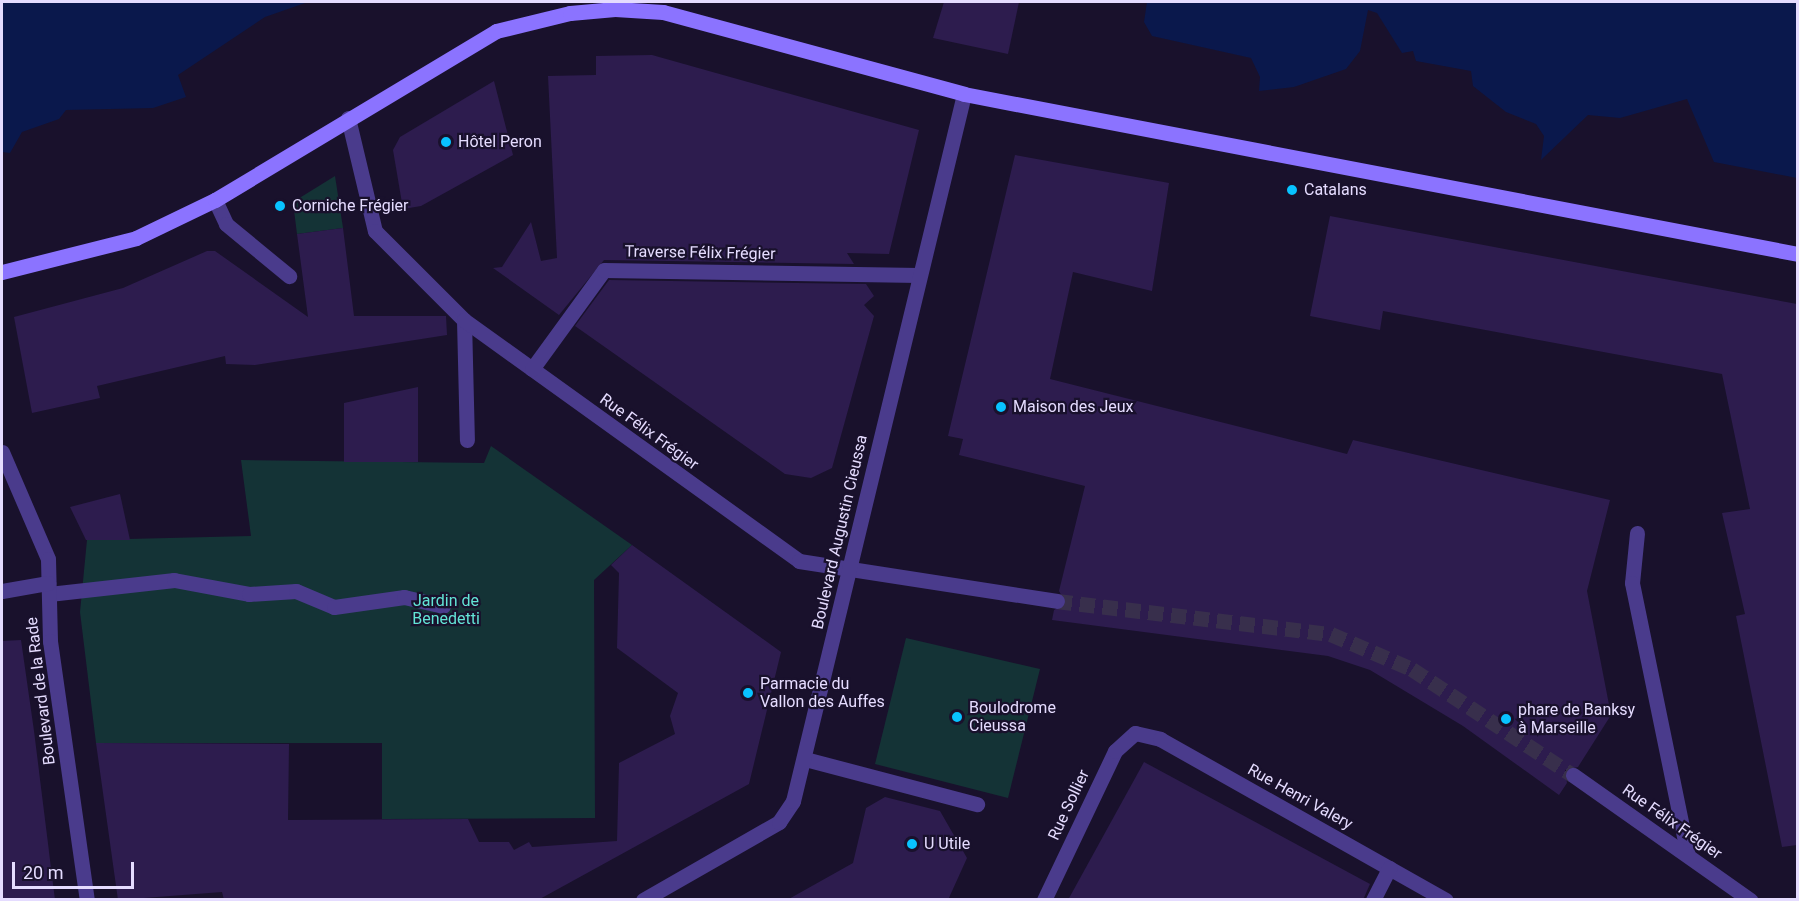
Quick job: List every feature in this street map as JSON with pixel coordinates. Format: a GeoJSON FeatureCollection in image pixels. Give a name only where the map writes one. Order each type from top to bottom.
{"type":"FeatureCollection","features":[{"type":"Feature","properties":{"kind":"main road"},"geometry":{"type":"LineString","coordinates":[[2,272],[136,238],[215,200],[496,31],[570,12],[615,9],[663,12],[964,94],[1797,254]]}},
{"type":"Feature","properties":{"kind":"street","name":"Boulevard Augustin Cieussa"},"geometry":{"type":"LineString","coordinates":[[643,900],[779,822],[793,801],[964,94]]}},
{"type":"Feature","properties":{"kind":"street","name":"Rue Félix Frégier"},"geometry":{"type":"LineString","coordinates":[[348,118],[375,231],[464,320],[799,561],[1057,601]]}},
{"type":"Feature","properties":{"kind":"street"},"geometry":{"type":"LineString","coordinates":[[215,200],[226,224],[289,276]]}},
{"type":"Feature","properties":{"kind":"street","name":"Traverse Félix Frégier"},"geometry":{"type":"LineString","coordinates":[[532,369],[604,270],[919,275]]}},
{"type":"Feature","properties":{"kind":"street"},"geometry":{"type":"LineString","coordinates":[[464,320],[467,440]]}},
{"type":"Feature","properties":{"kind":"street","name":"Boulevard de la Rade"},"geometry":{"type":"LineString","coordinates":[[2,452],[38,529],[49,588],[50,641],[87,900]]}},
{"type":"Feature","properties":{"kind":"street"},"geometry":{"type":"LineString","coordinates":[[1637,533],[1632,583],[1687,852]]}},
{"type":"Feature","properties":{"kind":"street"},"geometry":{"type":"LineString","coordinates":[[2,591],[174,580],[249,594],[296,591],[334,607],[404,597],[442,606]]}},
{"type":"Feature","properties":{"kind":"street","name":"Rue Henri Valery"},"geometry":{"type":"LineString","coordinates":[[1135,733],[1160,739],[1446,900]]}},
{"type":"Feature","properties":{"kind":"street","name":"Rue Sollier"},"geometry":{"type":"LineString","coordinates":[[1044,900],[1115,751],[1135,733]]}},
{"type":"Feature","properties":{"kind":"street"},"geometry":{"type":"LineString","coordinates":[[805,759],[977,804]]}},
{"type":"Feature","properties":{"kind":"street","name":"Rue Félix Frégier"},"geometry":{"type":"LineString","coordinates":[[1573,775],[1687,852],[1750,900]]}},
{"type":"Feature","properties":{"kind":"street"},"geometry":{"type":"LineString","coordinates":[[1373,900],[1389,868]]}},
{"type":"Feature","properties":{"kind":"green space"},"geometry":{"type":"Polygon","coordinates":[[[335,176],[343,228],[297,234],[293,202],[335,176]]]}},
{"type":"Feature","properties":{"kind":"green space","name":"Jardin de Benedetti"},"geometry":{"type":"Polygon","coordinates":[[[491,446],[632,545],[594,580],[595,818],[382,819],[382,743],[96,743],[80,612],[87,540],[251,536],[241,460],[484,463],[491,446]]]}},
{"type":"Feature","properties":{"kind":"green space","name":"Boulodrome Cieussa"},"geometry":{"type":"Polygon","coordinates":[[[906,638],[1040,669],[1008,798],[875,764],[906,638]]]}},
{"type":"Feature","properties":{"kind":"shaded area"},"geometry":{"type":"Polygon","coordinates":[[[2,2],[308,2],[265,17],[178,75],[186,97],[153,108],[66,110],[59,119],[22,132],[10,153],[2,152],[2,2]]]}},
{"type":"Feature","properties":{"kind":"shaded area"},"geometry":{"type":"Polygon","coordinates":[[[1147,2],[1797,2],[1797,178],[1714,162],[1687,99],[1620,118],[1588,115],[1541,160],[1544,136],[1536,124],[1506,112],[1473,86],[1471,71],[1416,61],[1413,51],[1402,53],[1377,13],[1368,10],[1360,51],[1346,69],[1294,87],[1259,91],[1260,77],[1251,58],[1152,36],[1144,22],[1147,2]]]}},
{"type":"Feature","properties":{"kind":"building"},"geometry":{"type":"Polygon","coordinates":[[[944,2],[1019,2],[1008,54],[933,38],[944,2]]]}},
{"type":"Feature","properties":{"kind":"building"},"geometry":{"type":"Polygon","coordinates":[[[652,55],[919,130],[889,254],[847,253],[854,264],[604,260],[559,315],[493,268],[502,267],[531,222],[541,261],[557,258],[548,76],[596,75],[596,56],[652,55]]]}},
{"type":"Feature","properties":{"kind":"building","name":"Hôtel Peron"},"geometry":{"type":"Polygon","coordinates":[[[494,81],[513,155],[421,206],[403,209],[393,150],[400,137],[494,81]]]}},
{"type":"Feature","properties":{"kind":"building"},"geometry":{"type":"Polygon","coordinates":[[[1015,155],[1169,183],[1152,291],[1073,272],[1050,379],[1347,454],[1353,440],[1610,500],[1587,591],[1611,715],[1578,767],[1565,770],[1567,783],[1559,795],[1463,726],[1370,670],[1328,656],[1052,620],[1054,610],[1066,603],[1059,591],[1085,486],[959,455],[963,439],[948,436],[1015,155]]]}},
{"type":"Feature","properties":{"kind":"building"},"geometry":{"type":"Polygon","coordinates":[[[1330,216],[1797,304],[1797,845],[1782,847],[1736,616],[1745,614],[1722,513],[1750,509],[1722,374],[1383,311],[1380,330],[1310,316],[1330,216]]]}},
{"type":"Feature","properties":{"kind":"building"},"geometry":{"type":"Polygon","coordinates":[[[343,228],[354,316],[446,316],[447,335],[255,365],[226,364],[225,356],[97,386],[100,398],[32,413],[14,317],[123,288],[207,251],[215,251],[308,317],[297,234],[343,228]]]}},
{"type":"Feature","properties":{"kind":"building"},"geometry":{"type":"Polygon","coordinates":[[[609,280],[866,284],[874,296],[864,305],[874,316],[832,468],[811,478],[785,474],[575,326],[609,280]]]}},
{"type":"Feature","properties":{"kind":"building"},"geometry":{"type":"Polygon","coordinates":[[[418,387],[418,462],[344,462],[344,403],[418,387]]]}},
{"type":"Feature","properties":{"kind":"building"},"geometry":{"type":"Polygon","coordinates":[[[120,494],[130,540],[86,540],[70,507],[120,494]]]}},
{"type":"Feature","properties":{"kind":"building"},"geometry":{"type":"Polygon","coordinates":[[[632,545],[781,652],[749,784],[538,900],[224,900],[222,892],[118,900],[96,743],[289,744],[288,820],[468,819],[479,842],[509,842],[514,850],[529,842],[532,847],[617,841],[619,763],[675,734],[670,716],[678,693],[617,648],[619,573],[611,565],[632,545]]]}},
{"type":"Feature","properties":{"kind":"building"},"geometry":{"type":"Polygon","coordinates":[[[21,640],[55,900],[2,900],[2,641],[21,640]]]}},
{"type":"Feature","properties":{"kind":"building"},"geometry":{"type":"Polygon","coordinates":[[[1144,762],[1370,884],[1363,900],[1068,900],[1144,762]]]}},
{"type":"Feature","properties":{"kind":"building"},"geometry":{"type":"Polygon","coordinates":[[[885,797],[940,811],[967,858],[948,900],[787,900],[853,863],[866,808],[885,797]]]}},
{"type":"Feature","properties":{"kind":"tunnel"},"geometry":{"type":"LineString","coordinates":[[1057,601],[1331,634],[1412,669],[1573,775]]}},
{"type":"Feature","properties":{"kind":"place","name":"Hôtel Peron"},"geometry":{"type":"Point","coordinates":[446,142]}},
{"type":"Feature","properties":{"kind":"place","name":"Catalans"},"geometry":{"type":"Point","coordinates":[1292,190]}},
{"type":"Feature","properties":{"kind":"place","name":"Corniche Frégier"},"geometry":{"type":"Point","coordinates":[280,206]}},
{"type":"Feature","properties":{"kind":"place","name":"Maison des Jeux"},"geometry":{"type":"Point","coordinates":[1001,407]}},
{"type":"Feature","properties":{"kind":"place","name":"Parmacie du Vallon des Auffes"},"geometry":{"type":"Point","coordinates":[748,693]}},
{"type":"Feature","properties":{"kind":"place","name":"Boulodrome Cieussa"},"geometry":{"type":"Point","coordinates":[957,717]}},
{"type":"Feature","properties":{"kind":"place","name":"phare de Banksy à Marseille"},"geometry":{"type":"Point","coordinates":[1506,719]}},
{"type":"Feature","properties":{"kind":"place","name":"U Utile"},"geometry":{"type":"Point","coordinates":[912,844]}}]}
